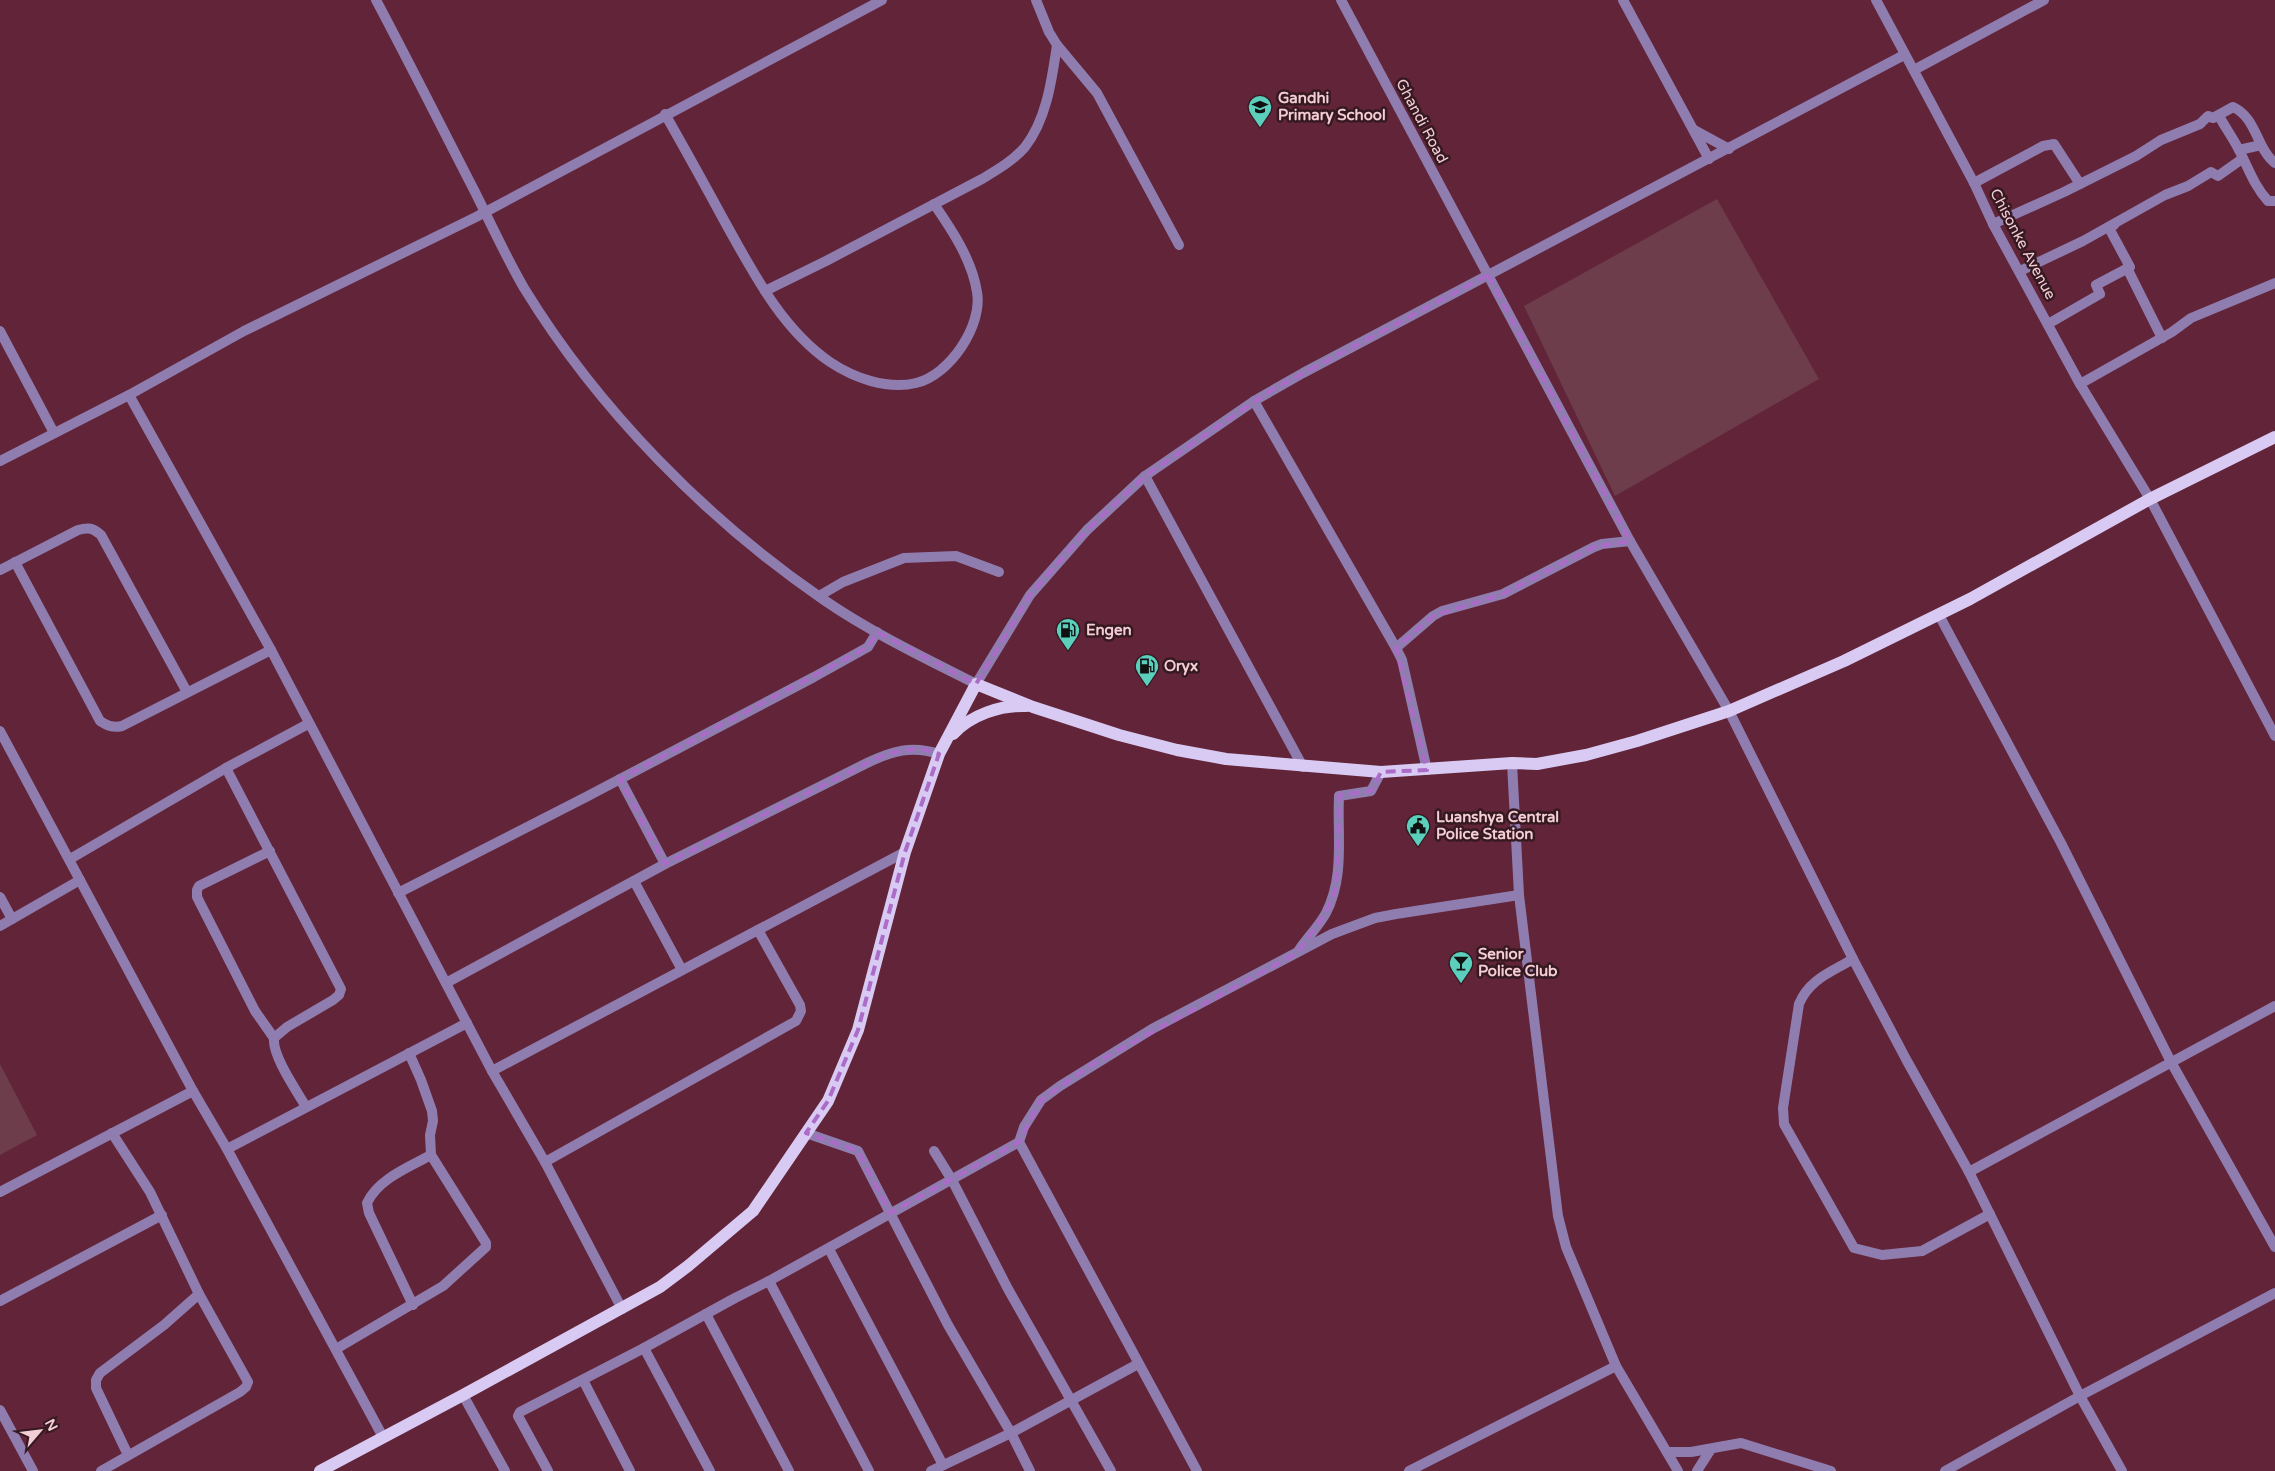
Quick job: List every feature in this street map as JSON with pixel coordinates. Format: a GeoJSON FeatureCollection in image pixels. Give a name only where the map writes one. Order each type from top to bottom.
{"type":"FeatureCollection","features":[{"type":"Feature","properties":{"kind":"main road"},"geometry":{"type":"LineString","coordinates":[[320,1471],[622,1310],[660,1287],[688,1266],[753,1210],[828,1101],[858,1030],[905,852],[940,751],[976,684],[1033,706],[1119,735],[1177,750],[1226,759],[1303,767],[1381,772],[1537,764],[1586,754],[1729,711],[1844,661],[1939,615],[2150,499],[2275,437]]}},
{"type":"Feature","properties":{"kind":"main road"},"geometry":{"type":"LineString","coordinates":[[940,751],[959,727],[982,714],[1007,707],[1033,706]]}},
{"type":"Feature","properties":{"kind":"street"},"geometry":{"type":"LineString","coordinates":[[376,0],[524,286],[580,368],[608,403],[701,502],[762,554],[819,596],[878,632],[976,684],[1030,595],[1087,530],[1145,476],[1254,401],[1488,275],[1904,56]]}},
{"type":"Feature","properties":{"kind":"street"},"geometry":{"type":"LineString","coordinates":[[0,462],[129,395],[244,331],[485,212],[665,114],[882,0]]}},
{"type":"Feature","properties":{"kind":"street"},"geometry":{"type":"LineString","coordinates":[[1036,0],[1049,32],[1097,93],[1179,245]]}},
{"type":"Feature","properties":{"kind":"street","name":"Ghandi Road"},"geometry":{"type":"LineString","coordinates":[[1341,0],[1630,541],[1729,711],[1853,959],[1969,1172],[2080,1396],[2122,1471]]}},
{"type":"Feature","properties":{"kind":"street"},"geometry":{"type":"LineString","coordinates":[[1623,0],[1709,160]]}},
{"type":"Feature","properties":{"kind":"street","name":"Chisonke Avenue"},"geometry":{"type":"LineString","coordinates":[[1876,0],[1904,56],[1914,70],[1974,183],[1993,224],[2080,384],[2150,499],[2275,736]]}},
{"type":"Feature","properties":{"kind":"street"},"geometry":{"type":"LineString","coordinates":[[1914,70],[2044,0]]}},
{"type":"Feature","properties":{"kind":"street"},"geometry":{"type":"LineString","coordinates":[[764,291],[934,204],[1005,165],[1025,147],[1041,119],[1054,67],[1057,44]]}},
{"type":"Feature","properties":{"kind":"street"},"geometry":{"type":"LineString","coordinates":[[1993,224],[2136,156],[2160,140],[2200,124],[2208,116],[2213,118],[2219,116],[2233,107],[2238,109],[2255,128],[2265,154],[2275,163]]}},
{"type":"Feature","properties":{"kind":"street"},"geometry":{"type":"LineString","coordinates":[[665,114],[764,291],[802,338],[844,371],[862,378],[888,384],[917,383],[937,372],[957,353],[970,334],[977,312],[978,292],[969,264],[953,233],[934,204]]}},
{"type":"Feature","properties":{"kind":"street"},"geometry":{"type":"LineString","coordinates":[[2219,116],[2258,190],[2268,201],[2275,201]]}},
{"type":"Feature","properties":{"kind":"street"},"geometry":{"type":"LineString","coordinates":[[1694,130],[1729,149]]}},
{"type":"Feature","properties":{"kind":"street"},"geometry":{"type":"LineString","coordinates":[[1974,183],[2043,146],[2054,144],[2080,184]]}},
{"type":"Feature","properties":{"kind":"street"},"geometry":{"type":"LineString","coordinates":[[2020,271],[2188,186],[2211,172],[2218,176],[2240,155],[2261,144]]}},
{"type":"Feature","properties":{"kind":"street"},"geometry":{"type":"LineString","coordinates":[[2048,324],[2100,294],[2096,285],[2130,267],[2109,228],[2138,210]]}},
{"type":"Feature","properties":{"kind":"street"},"geometry":{"type":"LineString","coordinates":[[2127,268],[2162,338]]}},
{"type":"Feature","properties":{"kind":"street"},"geometry":{"type":"LineString","coordinates":[[2080,384],[2162,338],[2191,318],[2275,283]]}},
{"type":"Feature","properties":{"kind":"street"},"geometry":{"type":"LineString","coordinates":[[0,331],[54,433]]}},
{"type":"Feature","properties":{"kind":"street"},"geometry":{"type":"LineString","coordinates":[[129,395],[271,650],[308,724],[492,1071],[545,1162],[622,1310]]}},
{"type":"Feature","properties":{"kind":"street"},"geometry":{"type":"LineString","coordinates":[[1254,401],[1402,660],[1427,770]]}},
{"type":"Feature","properties":{"kind":"street"},"geometry":{"type":"LineString","coordinates":[[1145,476],[1303,767]]}},
{"type":"Feature","properties":{"kind":"street"},"geometry":{"type":"LineString","coordinates":[[0,570],[78,530],[88,527],[95,529],[102,535],[187,692]]}},
{"type":"Feature","properties":{"kind":"street"},"geometry":{"type":"LineString","coordinates":[[1396,648],[1433,616],[1503,594],[1594,546],[1630,541]]}},
{"type":"Feature","properties":{"kind":"street"},"geometry":{"type":"LineString","coordinates":[[819,596],[843,582],[904,558],[956,556],[999,572]]}},
{"type":"Feature","properties":{"kind":"street"},"geometry":{"type":"LineString","coordinates":[[15,562],[100,721],[115,728],[271,650]]}},
{"type":"Feature","properties":{"kind":"street"},"geometry":{"type":"LineString","coordinates":[[1939,615],[2061,842],[2171,1062],[2275,1246]]}},
{"type":"Feature","properties":{"kind":"street"},"geometry":{"type":"LineString","coordinates":[[398,893],[620,779],[868,647],[878,632]]}},
{"type":"Feature","properties":{"kind":"street"},"geometry":{"type":"LineString","coordinates":[[70,859],[226,768],[308,724]]}},
{"type":"Feature","properties":{"kind":"street"},"geometry":{"type":"LineString","coordinates":[[0,731],[193,1091],[228,1149],[383,1437]]}},
{"type":"Feature","properties":{"kind":"street"},"geometry":{"type":"LineString","coordinates":[[446,983],[665,864],[886,754],[919,748],[940,751]]}},
{"type":"Feature","properties":{"kind":"street"},"geometry":{"type":"LineString","coordinates":[[1512,764],[1519,895],[1558,1216],[1566,1247],[1616,1366],[1678,1471]]}},
{"type":"Feature","properties":{"kind":"street"},"geometry":{"type":"LineString","coordinates":[[226,768],[341,988],[339,995],[333,1000],[287,1027],[274,1038],[273,1045],[277,1055],[306,1107]]}},
{"type":"Feature","properties":{"kind":"street"},"geometry":{"type":"LineString","coordinates":[[1297,953],[1325,914],[1336,889],[1339,858],[1340,796],[1371,791],[1381,772]]}},
{"type":"Feature","properties":{"kind":"street"},"geometry":{"type":"LineString","coordinates":[[620,779],[665,864]]}},
{"type":"Feature","properties":{"kind":"street"},"geometry":{"type":"LineString","coordinates":[[270,852],[199,886],[196,890],[197,897],[255,1011],[274,1038]]}},
{"type":"Feature","properties":{"kind":"street"},"geometry":{"type":"LineString","coordinates":[[492,1071],[905,852]]}},
{"type":"Feature","properties":{"kind":"street"},"geometry":{"type":"LineString","coordinates":[[0,926],[80,880]]}},
{"type":"Feature","properties":{"kind":"street"},"geometry":{"type":"LineString","coordinates":[[634,881],[682,970]]}},
{"type":"Feature","properties":{"kind":"street"},"geometry":{"type":"LineString","coordinates":[[548,1471],[518,1416],[520,1412],[770,1282],[1019,1142],[1024,1127],[1042,1100],[1060,1086],[1152,1029],[1332,934],[1375,918],[1519,895]]}},
{"type":"Feature","properties":{"kind":"street"},"geometry":{"type":"LineString","coordinates":[[0,898],[12,919]]}},
{"type":"Feature","properties":{"kind":"street"},"geometry":{"type":"LineString","coordinates":[[545,1162],[796,1021],[801,1011],[800,1005],[758,930]]}},
{"type":"Feature","properties":{"kind":"street"},"geometry":{"type":"LineString","coordinates":[[1853,959],[1810,984],[1804,993],[1800,1004],[1782,1108],[1784,1124],[1854,1248],[1882,1256],[1922,1251],[1990,1214]]}},
{"type":"Feature","properties":{"kind":"street"},"geometry":{"type":"LineString","coordinates":[[1969,1172],[2275,1006]]}},
{"type":"Feature","properties":{"kind":"street"},"geometry":{"type":"LineString","coordinates":[[228,1149],[467,1023]]}},
{"type":"Feature","properties":{"kind":"street"},"geometry":{"type":"LineString","coordinates":[[336,1349],[453,1279],[486,1247],[486,1243],[430,1155],[432,1110],[422,1080],[409,1053]]}},
{"type":"Feature","properties":{"kind":"street"},"geometry":{"type":"LineString","coordinates":[[0,1192],[193,1091]]}},
{"type":"Feature","properties":{"kind":"street"},"geometry":{"type":"LineString","coordinates":[[101,1471],[246,1387],[246,1377],[199,1294],[150,1192],[112,1133]]}},
{"type":"Feature","properties":{"kind":"street"},"geometry":{"type":"LineString","coordinates":[[806,1133],[858,1151],[948,1325],[1011,1433],[1030,1471]]}},
{"type":"Feature","properties":{"kind":"street"},"geometry":{"type":"LineString","coordinates":[[1019,1142],[1197,1471]]}},
{"type":"Feature","properties":{"kind":"street"},"geometry":{"type":"LineString","coordinates":[[934,1151],[952,1180],[1008,1289],[1111,1471]]}},
{"type":"Feature","properties":{"kind":"street"},"geometry":{"type":"LineString","coordinates":[[413,1304],[369,1213],[367,1203],[378,1188],[399,1172],[430,1155]]}},
{"type":"Feature","properties":{"kind":"street"},"geometry":{"type":"LineString","coordinates":[[0,1301],[162,1215]]}},
{"type":"Feature","properties":{"kind":"street"},"geometry":{"type":"LineString","coordinates":[[830,1249],[943,1465]]}},
{"type":"Feature","properties":{"kind":"street"},"geometry":{"type":"LineString","coordinates":[[770,1282],[869,1471]]}},
{"type":"Feature","properties":{"kind":"street"},"geometry":{"type":"LineString","coordinates":[[128,1455],[96,1388],[96,1380],[100,1373],[164,1325],[199,1294]]}},
{"type":"Feature","properties":{"kind":"street"},"geometry":{"type":"LineString","coordinates":[[1945,1471],[2080,1396],[2275,1294]]}},
{"type":"Feature","properties":{"kind":"street"},"geometry":{"type":"LineString","coordinates":[[706,1314],[789,1471]]}},
{"type":"Feature","properties":{"kind":"street"},"geometry":{"type":"LineString","coordinates":[[644,1348],[710,1471]]}},
{"type":"Feature","properties":{"kind":"street"},"geometry":{"type":"LineString","coordinates":[[932,1471],[1011,1433],[1138,1364]]}},
{"type":"Feature","properties":{"kind":"street"},"geometry":{"type":"LineString","coordinates":[[1409,1471],[1616,1366]]}},
{"type":"Feature","properties":{"kind":"street"},"geometry":{"type":"LineString","coordinates":[[582,1380],[630,1471]]}},
{"type":"Feature","properties":{"kind":"street"},"geometry":{"type":"LineString","coordinates":[[463,1396],[505,1471]]}},
{"type":"Feature","properties":{"kind":"street"},"geometry":{"type":"LineString","coordinates":[[0,1410],[33,1471]]}},
{"type":"Feature","properties":{"kind":"street"},"geometry":{"type":"LineString","coordinates":[[1668,1452],[1691,1452],[1741,1443],[1831,1471]]}},
{"type":"Feature","properties":{"kind":"street"},"geometry":{"type":"LineString","coordinates":[[1696,1471],[1711,1449]]}},
{"type":"Feature","properties":{"kind":"highlighted area"},"geometry":{"type":"Polygon","coordinates":[[[1488,275],[1630,541],[1594,547],[1503,594],[1433,616],[1396,648],[1427,770],[1381,772],[1371,791],[1340,795],[1336,889],[1325,914],[1297,953],[1090,1066],[1041,1100],[1019,1142],[890,1213],[858,1151],[806,1133],[828,1101],[858,1030],[905,852],[939,754],[919,748],[886,754],[665,864],[620,779],[868,647],[877,632],[976,684],[1030,595],[1087,530],[1145,476],[1272,390],[1488,275]]]}},
{"type":"Feature","properties":{"kind":"shaded area"},"geometry":{"type":"Polygon","coordinates":[[[1717,199],[1819,379],[1615,496],[1524,306],[1717,199]]]}},
{"type":"Feature","properties":{"kind":"shaded area"},"geometry":{"type":"Polygon","coordinates":[[[0,1064],[37,1135],[0,1155],[0,1064]]]}},
{"type":"Feature","properties":{"kind":"place","name":"Gandhi Primary School"},"geometry":{"type":"Point","coordinates":[1260,128]}},
{"type":"Feature","properties":{"kind":"place","name":"Engen"},"geometry":{"type":"Point","coordinates":[1068,651]}},
{"type":"Feature","properties":{"kind":"place","name":"Oryx"},"geometry":{"type":"Point","coordinates":[1147,687]}},
{"type":"Feature","properties":{"kind":"place","name":"Luanshya Central Police Station"},"geometry":{"type":"Point","coordinates":[1418,847]}},
{"type":"Feature","properties":{"kind":"place","name":"Senior Police Club"},"geometry":{"type":"Point","coordinates":[1461,984]}}]}
